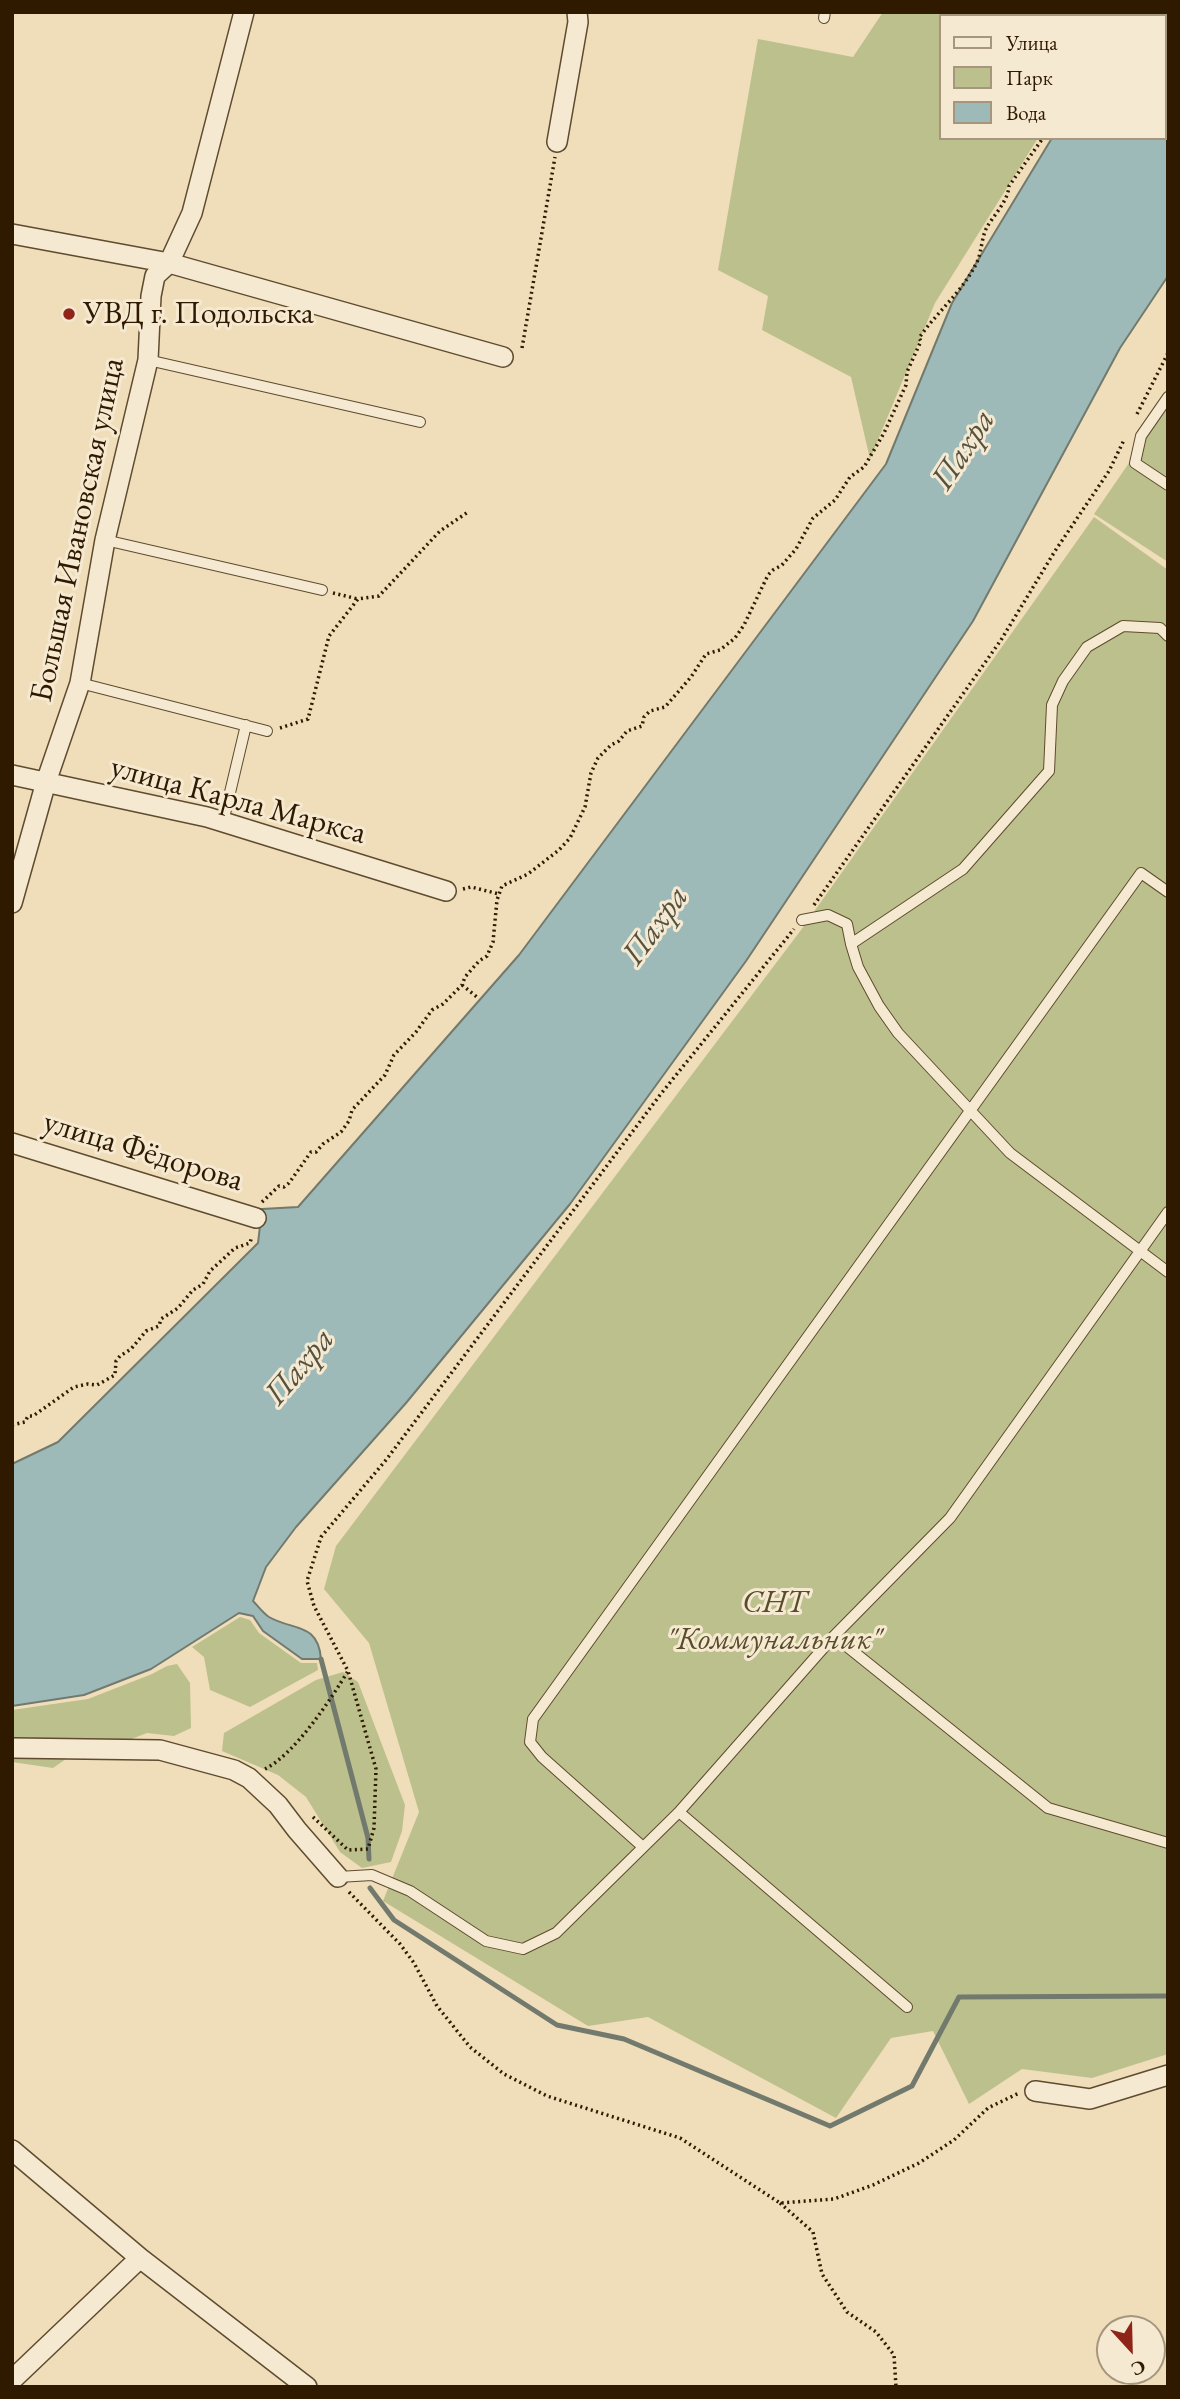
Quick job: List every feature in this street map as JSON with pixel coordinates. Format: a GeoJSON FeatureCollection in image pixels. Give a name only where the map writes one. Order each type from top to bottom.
{"type":"FeatureCollection","features":[{"type":"Feature","properties":{"kind":"street","name":"Большая Ивановская улица"},"geometry":{"type":"LineString","coordinates":[[12,903],[46,782],[80,683],[105,540],[148,360],[151,296],[155,276],[169,263],[192,214],[244,12]]}},
{"type":"Feature","properties":{"kind":"street"},"geometry":{"type":"LineString","coordinates":[[557,142],[578,22],[577,12]]}},
{"type":"Feature","properties":{"kind":"street"},"geometry":{"type":"LineString","coordinates":[[12,234],[169,263],[503,357]]}},
{"type":"Feature","properties":{"kind":"street","name":"улица Карла Маркса"},"geometry":{"type":"LineString","coordinates":[[12,775],[223,822],[446,891]]}},
{"type":"Feature","properties":{"kind":"street","name":"улица Фёдорова"},"geometry":{"type":"LineString","coordinates":[[12,1143],[256,1218]]}},
{"type":"Feature","properties":{"kind":"street"},"geometry":{"type":"LineString","coordinates":[[12,1748],[160,1750],[234,1770],[249,1778],[278,1805],[338,1877]]}},
{"type":"Feature","properties":{"kind":"street"},"geometry":{"type":"LineString","coordinates":[[1035,2091],[1090,2099],[1168,2075]]}},
{"type":"Feature","properties":{"kind":"street"},"geometry":{"type":"LineString","coordinates":[[12,2150],[140,2258],[307,2387]]}},
{"type":"Feature","properties":{"kind":"street"},"geometry":{"type":"LineString","coordinates":[[12,2380],[140,2258]]}},
{"type":"Feature","properties":{"kind":"lane"},"geometry":{"type":"LineString","coordinates":[[148,360],[420,422]]}},
{"type":"Feature","properties":{"kind":"lane"},"geometry":{"type":"LineString","coordinates":[[1168,397],[1141,436],[1135,463],[1168,485]]}},
{"type":"Feature","properties":{"kind":"lane"},"geometry":{"type":"LineString","coordinates":[[105,540],[322,590]]}},
{"type":"Feature","properties":{"kind":"lane"},"geometry":{"type":"LineString","coordinates":[[850,944],[963,869],[1049,771],[1052,705],[1063,681],[1087,647],[1123,626],[1160,628],[1168,636]]}},
{"type":"Feature","properties":{"kind":"lane"},"geometry":{"type":"LineString","coordinates":[[80,683],[267,731]]}},
{"type":"Feature","properties":{"kind":"lane"},"geometry":{"type":"LineString","coordinates":[[223,822],[246,725]]}},
{"type":"Feature","properties":{"kind":"lane"},"geometry":{"type":"LineString","coordinates":[[643,1847],[542,1757],[530,1742],[533,1720],[1141,873],[1168,892]]}},
{"type":"Feature","properties":{"kind":"lane"},"geometry":{"type":"LineString","coordinates":[[802,920],[828,915],[848,924],[850,944],[858,967],[879,1006],[898,1033],[1010,1153],[1168,1272]]}},
{"type":"Feature","properties":{"kind":"lane"},"geometry":{"type":"LineString","coordinates":[[338,1877],[372,1875],[410,1891],[486,1941],[523,1949],[556,1933],[679,1812],[834,1636],[950,1518],[1168,1212]]}},
{"type":"Feature","properties":{"kind":"lane"},"geometry":{"type":"LineString","coordinates":[[834,1636],[1048,1808],[1168,1843]]}},
{"type":"Feature","properties":{"kind":"lane"},"geometry":{"type":"LineString","coordinates":[[679,1812],[907,2007]]}},
{"type":"Feature","properties":{"kind":"path"},"geometry":{"type":"LineString","coordinates":[[12,1424],[25,1422],[28,1416],[33,1416],[74,1387],[97,1385],[107,1381],[115,1375],[116,1362],[120,1356],[131,1349],[146,1331],[159,1326],[161,1319],[178,1308],[193,1290],[203,1284],[209,1271],[235,1248],[252,1245],[256,1218],[266,1196],[279,1186],[284,1187],[289,1183],[311,1152],[316,1152],[341,1132],[349,1121],[352,1110],[385,1075],[394,1055],[432,1010],[443,1004],[490,952],[502,886],[528,874],[570,838],[585,807],[591,773],[598,758],[627,731],[642,726],[644,717],[650,711],[664,707],[691,677],[706,654],[720,650],[735,638],[768,575],[782,565],[796,549],[813,518],[835,500],[849,477],[864,467],[884,433],[906,385],[907,372],[921,341],[919,338],[962,287],[977,262],[986,229],[1002,207],[1009,186],[1042,140]]}},
{"type":"Feature","properties":{"kind":"path"},"geometry":{"type":"LineString","coordinates":[[523,348],[557,142]]}},
{"type":"Feature","properties":{"kind":"path"},"geometry":{"type":"LineString","coordinates":[[1134,421],[1168,353]]}},
{"type":"Feature","properties":{"kind":"path"},"geometry":{"type":"LineString","coordinates":[[311,1815],[348,1850],[368,1849],[374,1828],[376,1769],[348,1671],[314,1606],[306,1581],[321,1537],[386,1460],[660,1095],[802,920],[1001,640],[1108,471],[1128,433]]}},
{"type":"Feature","properties":{"kind":"path"},"geometry":{"type":"LineString","coordinates":[[322,590],[358,599],[379,596],[440,531],[468,512]]}},
{"type":"Feature","properties":{"kind":"path"},"geometry":{"type":"LineString","coordinates":[[267,731],[307,719],[329,636],[358,599]]}},
{"type":"Feature","properties":{"kind":"path"},"geometry":{"type":"LineString","coordinates":[[446,891],[471,887],[499,894]]}},
{"type":"Feature","properties":{"kind":"path"},"geometry":{"type":"LineString","coordinates":[[461,985],[477,997]]}},
{"type":"Feature","properties":{"kind":"path"},"geometry":{"type":"LineString","coordinates":[[249,1778],[274,1765],[325,1708],[348,1671]]}},
{"type":"Feature","properties":{"kind":"path"},"geometry":{"type":"LineString","coordinates":[[338,1877],[351,1895],[400,1944],[414,1963],[437,2006],[470,2047],[505,2074],[548,2096],[680,2138],[780,2203],[813,2232],[822,2274],[848,2312],[876,2332],[894,2355],[896,2387]]}},
{"type":"Feature","properties":{"kind":"path"},"geometry":{"type":"LineString","coordinates":[[780,2203],[834,2199],[873,2185],[919,2163],[954,2140],[988,2108],[1014,2094],[1035,2091]]}},
{"type":"Feature","properties":{"kind":"green space"},"geometry":{"type":"Polygon","coordinates":[[[883,12],[1117,12],[939,14],[939,140],[1037,140],[935,303],[870,459],[851,377],[762,330],[768,296],[718,270],[758,39],[853,57],[883,12]]]}},
{"type":"Feature","properties":{"kind":"green space"},"geometry":{"type":"Polygon","coordinates":[[[1168,406],[1168,562],[1094,514],[1168,406]]]}},
{"type":"Feature","properties":{"kind":"green space","name":"СНТ \"Коммунальник\""},"geometry":{"type":"Polygon","coordinates":[[[1094,517],[1168,570],[1168,2054],[1092,2078],[1022,2069],[969,2104],[933,2031],[891,2038],[836,2118],[648,2017],[588,2026],[383,1901],[419,1812],[369,1643],[324,1589],[336,1546],[801,930],[1094,517]]]}},
{"type":"Feature","properties":{"kind":"green space"},"geometry":{"type":"Polygon","coordinates":[[[240,1617],[250,1620],[259,1633],[301,1663],[317,1663],[318,1670],[250,1707],[210,1690],[204,1657],[192,1647],[240,1617]]]}},
{"type":"Feature","properties":{"kind":"green space"},"geometry":{"type":"Polygon","coordinates":[[[177,1664],[190,1683],[191,1728],[174,1736],[147,1733],[121,1743],[76,1752],[53,1768],[12,1762],[12,1710],[88,1699],[177,1664]]]}},
{"type":"Feature","properties":{"kind":"green space"},"geometry":{"type":"Polygon","coordinates":[[[343,1672],[358,1682],[405,1805],[402,1831],[391,1862],[362,1868],[340,1852],[306,1797],[278,1775],[222,1751],[224,1733],[316,1680],[343,1672]]]}},
{"type":"Feature","properties":{"kind":"water","name":"Пахра"},"geometry":{"type":"Polygon","coordinates":[[[1168,12],[1168,276],[1120,348],[973,621],[746,961],[570,1204],[406,1403],[296,1527],[266,1567],[253,1601],[269,1617],[310,1633],[319,1647],[321,1659],[302,1659],[263,1631],[253,1616],[239,1613],[151,1669],[84,1695],[12,1706],[12,1464],[58,1442],[258,1243],[262,1209],[298,1207],[519,955],[886,464],[952,303],[1051,140],[1166,140],[1166,14],[1130,14],[1168,12]]]}},
{"type":"Feature","properties":{"kind":"waterway"},"geometry":{"type":"LineString","coordinates":[[321,1659],[368,1838],[369,1859]]}},
{"type":"Feature","properties":{"kind":"waterway"},"geometry":{"type":"LineString","coordinates":[[370,1888],[394,1920],[557,2025],[624,2039],[830,2126],[912,2086],[959,1997],[1168,1996]]}},
{"type":"Feature","properties":{"kind":"place","name":"УВД г. Подольска"},"geometry":{"type":"Point","coordinates":[69,314]}}]}
